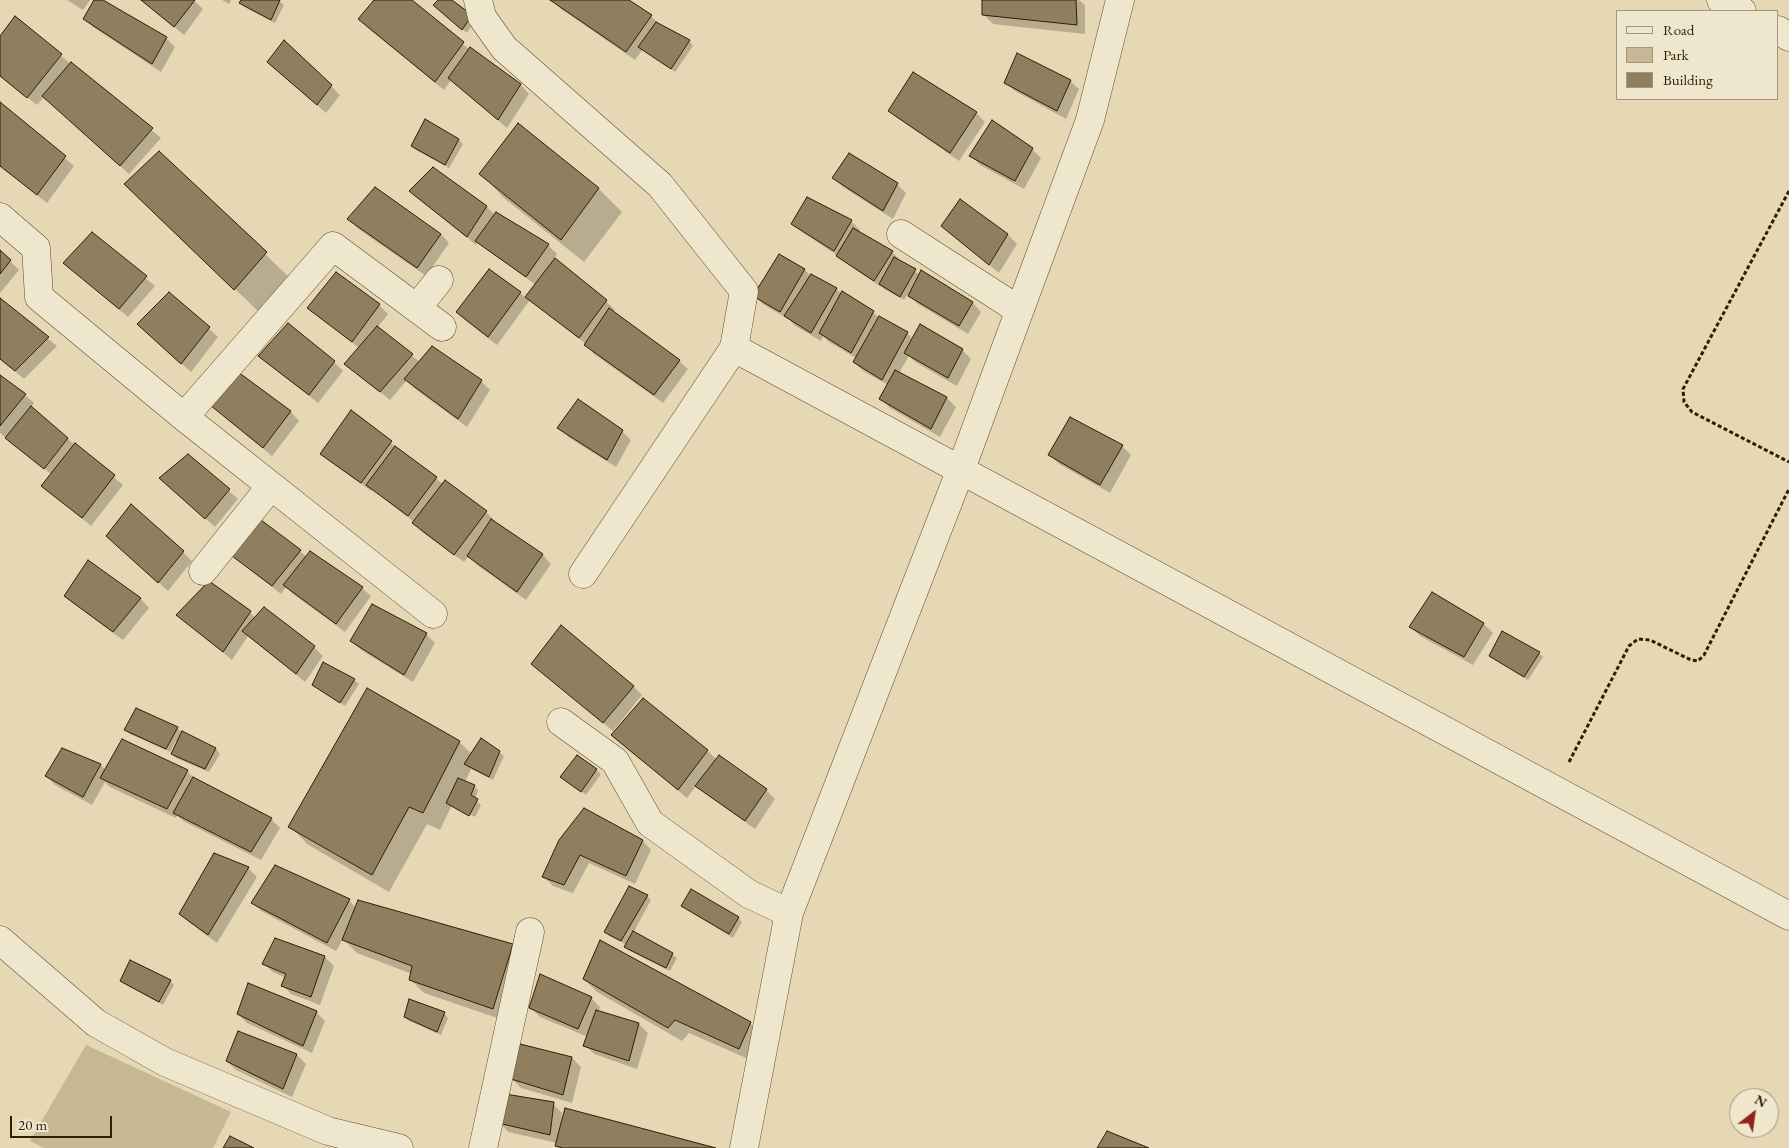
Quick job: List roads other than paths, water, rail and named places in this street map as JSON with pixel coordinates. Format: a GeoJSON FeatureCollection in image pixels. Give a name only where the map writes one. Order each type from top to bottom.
{"type":"FeatureCollection","features":[{"type":"Feature","properties":{"kind":"street"},"geometry":{"type":"LineString","coordinates":[[478,0],[482,17],[504,48],[660,185],[744,291],[734,348],[583,574]]}},
{"type":"Feature","properties":{"kind":"street"},"geometry":{"type":"LineString","coordinates":[[744,1148],[789,913],[961,469],[1090,120],[1120,0]]}},
{"type":"Feature","properties":{"kind":"street"},"geometry":{"type":"LineString","coordinates":[[1721,0],[1740,10]]}},
{"type":"Feature","properties":{"kind":"street"},"geometry":{"type":"LineString","coordinates":[[0,217],[36,248],[39,297],[184,417],[433,614]]}},
{"type":"Feature","properties":{"kind":"street"},"geometry":{"type":"LineString","coordinates":[[901,234],[1019,310]]}},
{"type":"Feature","properties":{"kind":"street"},"geometry":{"type":"LineString","coordinates":[[184,417],[332,246],[442,327]]}},
{"type":"Feature","properties":{"kind":"street"},"geometry":{"type":"LineString","coordinates":[[417,308],[439,280]]}},
{"type":"Feature","properties":{"kind":"street"},"geometry":{"type":"LineString","coordinates":[[734,348],[1789,916]]}},
{"type":"Feature","properties":{"kind":"street"},"geometry":{"type":"LineString","coordinates":[[203,571],[271,486]]}},
{"type":"Feature","properties":{"kind":"street"},"geometry":{"type":"LineString","coordinates":[[561,722],[615,761],[650,823],[750,894],[789,913]]}},
{"type":"Feature","properties":{"kind":"street"},"geometry":{"type":"LineString","coordinates":[[483,1148],[530,932]]}},
{"type":"Feature","properties":{"kind":"street"},"geometry":{"type":"LineString","coordinates":[[0,940],[96,1023],[165,1062],[328,1131],[399,1148]]}}]}
